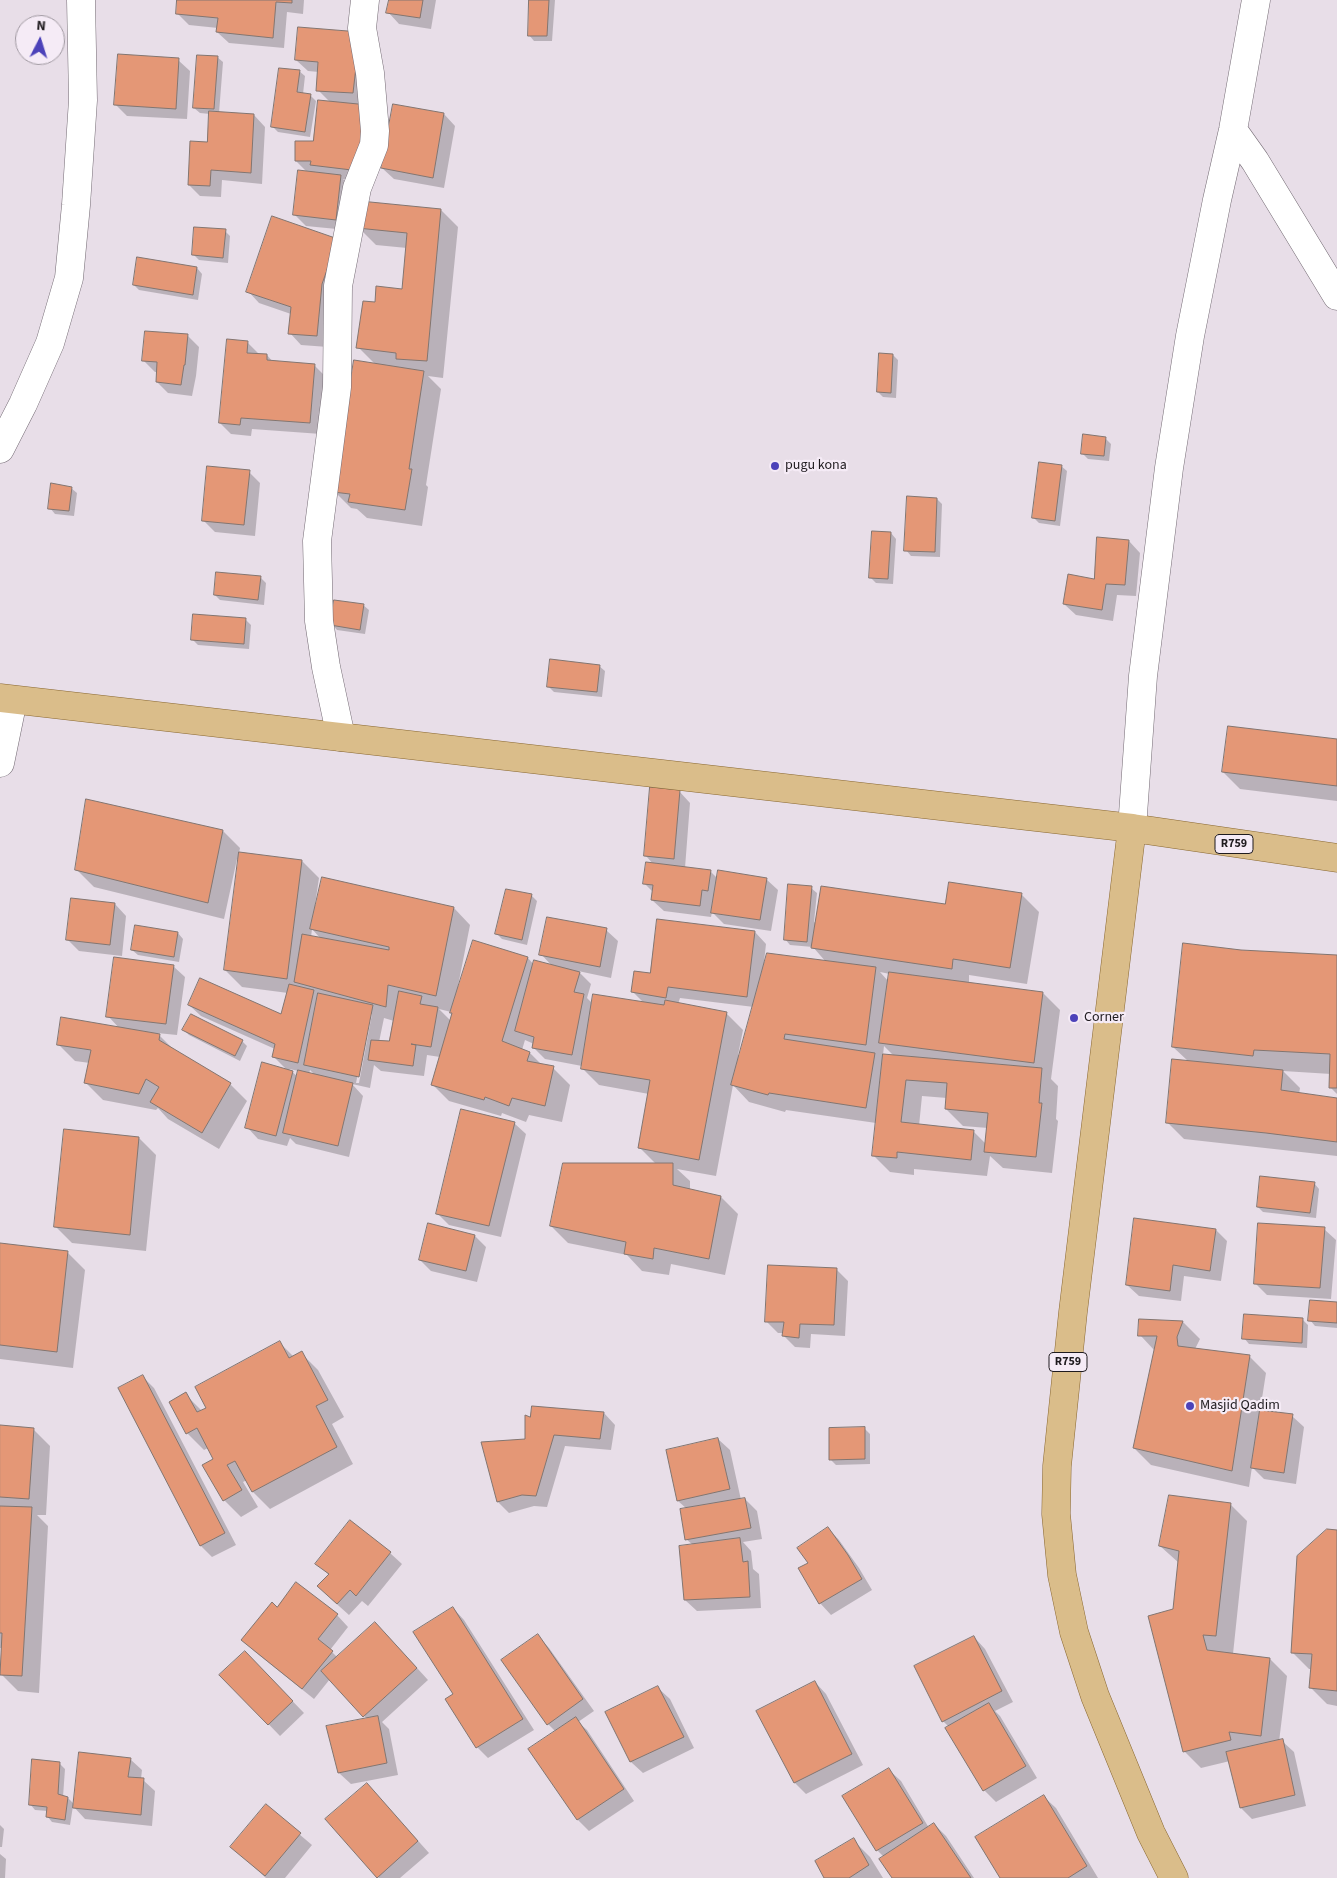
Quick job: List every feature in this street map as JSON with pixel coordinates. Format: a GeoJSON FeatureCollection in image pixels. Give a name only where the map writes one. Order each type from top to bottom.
{"type":"FeatureCollection","features":[{"type":"Feature","properties":{"kind":"main road"},"geometry":{"type":"LineString","coordinates":[[7,699],[1132,828]]}},
{"type":"Feature","properties":{"kind":"main road","name":"R759"},"geometry":{"type":"LineString","coordinates":[[1174,1878],[1151,1833],[1095,1696],[1074,1632],[1062,1575],[1056,1514],[1057,1466],[1073,1312],[1132,828],[1337,858]]}},
{"type":"Feature","properties":{"kind":"street"},"geometry":{"type":"LineString","coordinates":[[0,450],[50,343],[69,278],[83,100],[81,0]]}},
{"type":"Feature","properties":{"kind":"street"},"geometry":{"type":"LineString","coordinates":[[341,737],[326,667],[319,620],[317,541],[338,387],[338,286],[357,188],[374,145],[375,131],[370,73],[362,28],[365,0]]}},
{"type":"Feature","properties":{"kind":"street"},"geometry":{"type":"LineString","coordinates":[[1132,828],[1143,676],[1169,468],[1190,336],[1233,130],[1256,0]]}},
{"type":"Feature","properties":{"kind":"street"},"geometry":{"type":"LineString","coordinates":[[1233,130],[1255,161],[1337,296]]}},
{"type":"Feature","properties":{"kind":"street"},"geometry":{"type":"LineString","coordinates":[[0,762],[7,699]]}},
{"type":"Feature","properties":{"kind":"building"},"geometry":{"type":"Polygon","coordinates":[[[177,0],[292,0],[292,3],[276,2],[273,38],[216,32],[218,18],[176,14],[177,0]]]}},
{"type":"Feature","properties":{"kind":"building"},"geometry":{"type":"Polygon","coordinates":[[[389,0],[423,0],[420,18],[386,13],[389,0]]]}},
{"type":"Feature","properties":{"kind":"building"},"geometry":{"type":"Polygon","coordinates":[[[529,0],[549,0],[547,36],[528,36],[529,0]]]}},
{"type":"Feature","properties":{"kind":"building"},"geometry":{"type":"Polygon","coordinates":[[[298,27],[360,32],[353,93],[316,91],[318,62],[295,60],[298,27]]]}},
{"type":"Feature","properties":{"kind":"building"},"geometry":{"type":"Polygon","coordinates":[[[118,54],[179,58],[176,109],[114,105],[118,54]]]}},
{"type":"Feature","properties":{"kind":"building"},"geometry":{"type":"Polygon","coordinates":[[[197,55],[218,56],[214,109],[193,108],[197,55]]]}},
{"type":"Feature","properties":{"kind":"building"},"geometry":{"type":"Polygon","coordinates":[[[279,68],[300,70],[297,92],[311,94],[305,132],[271,127],[279,68]]]}},
{"type":"Feature","properties":{"kind":"building"},"geometry":{"type":"Polygon","coordinates":[[[318,100],[368,105],[360,171],[310,165],[311,161],[295,161],[295,141],[313,141],[318,100]]]}},
{"type":"Feature","properties":{"kind":"building"},"geometry":{"type":"Polygon","coordinates":[[[393,104],[444,113],[433,178],[381,168],[393,104]]]}},
{"type":"Feature","properties":{"kind":"building"},"geometry":{"type":"Polygon","coordinates":[[[209,111],[254,114],[251,173],[211,170],[210,186],[188,185],[190,141],[207,142],[209,111]]]}},
{"type":"Feature","properties":{"kind":"building"},"geometry":{"type":"Polygon","coordinates":[[[298,170],[341,175],[336,220],[293,215],[298,170]]]}},
{"type":"Feature","properties":{"kind":"building"},"geometry":{"type":"Polygon","coordinates":[[[360,201],[441,209],[427,361],[396,359],[396,353],[356,348],[363,301],[375,302],[376,286],[402,289],[407,233],[357,228],[360,201]]]}},
{"type":"Feature","properties":{"kind":"building"},"geometry":{"type":"Polygon","coordinates":[[[272,216],[338,239],[322,284],[317,336],[288,334],[291,307],[246,292],[272,216]]]}},
{"type":"Feature","properties":{"kind":"building"},"geometry":{"type":"Polygon","coordinates":[[[194,227],[226,229],[223,258],[192,255],[194,227]]]}},
{"type":"Feature","properties":{"kind":"building"},"geometry":{"type":"Polygon","coordinates":[[[137,257],[197,267],[193,295],[133,285],[137,257]]]}},
{"type":"Feature","properties":{"kind":"building"},"geometry":{"type":"Polygon","coordinates":[[[145,331],[188,334],[181,385],[156,382],[157,362],[142,361],[145,331]]]}},
{"type":"Feature","properties":{"kind":"building"},"geometry":{"type":"Polygon","coordinates":[[[227,339],[248,341],[247,353],[267,354],[267,360],[315,364],[310,423],[241,418],[240,425],[219,423],[227,339]]]}},
{"type":"Feature","properties":{"kind":"building"},"geometry":{"type":"Polygon","coordinates":[[[879,353],[893,354],[891,393],[877,392],[879,353]]]}},
{"type":"Feature","properties":{"kind":"building"},"geometry":{"type":"Polygon","coordinates":[[[354,360],[424,371],[409,469],[412,469],[405,510],[348,502],[350,494],[333,492],[354,360]]]}},
{"type":"Feature","properties":{"kind":"building"},"geometry":{"type":"Polygon","coordinates":[[[1083,434],[1106,437],[1104,456],[1081,454],[1083,434]]]}},
{"type":"Feature","properties":{"kind":"building"},"geometry":{"type":"Polygon","coordinates":[[[1039,462],[1062,465],[1055,521],[1032,518],[1039,462]]]}},
{"type":"Feature","properties":{"kind":"building"},"geometry":{"type":"Polygon","coordinates":[[[207,466],[250,470],[244,525],[202,521],[207,466]]]}},
{"type":"Feature","properties":{"kind":"building"},"geometry":{"type":"Polygon","coordinates":[[[51,483],[72,487],[69,511],[48,509],[51,483]]]}},
{"type":"Feature","properties":{"kind":"building"},"geometry":{"type":"Polygon","coordinates":[[[907,496],[937,498],[935,552],[904,551],[907,496]]]}},
{"type":"Feature","properties":{"kind":"building"},"geometry":{"type":"Polygon","coordinates":[[[872,531],[891,532],[888,579],[869,578],[872,531]]]}},
{"type":"Feature","properties":{"kind":"building"},"geometry":{"type":"Polygon","coordinates":[[[1097,537],[1129,540],[1125,585],[1106,584],[1102,610],[1063,604],[1068,574],[1094,579],[1097,537]]]}},
{"type":"Feature","properties":{"kind":"building"},"geometry":{"type":"Polygon","coordinates":[[[216,572],[261,576],[258,600],[214,595],[216,572]]]}},
{"type":"Feature","properties":{"kind":"building"},"geometry":{"type":"Polygon","coordinates":[[[334,600],[364,604],[360,630],[330,625],[334,600]]]}},
{"type":"Feature","properties":{"kind":"building"},"geometry":{"type":"Polygon","coordinates":[[[193,614],[246,618],[244,644],[191,640],[193,614]]]}},
{"type":"Feature","properties":{"kind":"building"},"geometry":{"type":"Polygon","coordinates":[[[550,659],[600,665],[597,692],[547,687],[550,659]]]}},
{"type":"Feature","properties":{"kind":"building"},"geometry":{"type":"Polygon","coordinates":[[[1228,726],[1337,739],[1337,786],[1222,772],[1228,726]]]}},
{"type":"Feature","properties":{"kind":"building"},"geometry":{"type":"Polygon","coordinates":[[[650,787],[680,790],[674,859],[644,856],[650,787]]]}},
{"type":"Feature","properties":{"kind":"building"},"geometry":{"type":"Polygon","coordinates":[[[86,799],[223,830],[208,903],[75,870],[86,799]]]}},
{"type":"Feature","properties":{"kind":"building"},"geometry":{"type":"Polygon","coordinates":[[[239,852],[302,860],[287,979],[224,970],[239,852]]]}},
{"type":"Feature","properties":{"kind":"building"},"geometry":{"type":"Polygon","coordinates":[[[646,862],[711,870],[708,891],[702,890],[700,906],[651,900],[653,885],[643,884],[646,862]]]}},
{"type":"Feature","properties":{"kind":"building"},"geometry":{"type":"Polygon","coordinates":[[[718,870],[767,878],[760,920],[711,913],[718,870]]]}},
{"type":"Feature","properties":{"kind":"building"},"geometry":{"type":"Polygon","coordinates":[[[322,877],[454,907],[436,996],[388,985],[386,1007],[294,982],[302,934],[389,950],[389,947],[310,929],[322,877]]]}},
{"type":"Feature","properties":{"kind":"building"},"geometry":{"type":"Polygon","coordinates":[[[949,882],[1022,893],[1010,968],[953,959],[952,969],[811,948],[821,886],[945,904],[949,882]]]}},
{"type":"Feature","properties":{"kind":"building"},"geometry":{"type":"Polygon","coordinates":[[[788,884],[812,886],[807,942],[784,940],[788,884]]]}},
{"type":"Feature","properties":{"kind":"building"},"geometry":{"type":"Polygon","coordinates":[[[506,889],[532,894],[522,940],[495,934],[506,889]]]}},
{"type":"Feature","properties":{"kind":"building"},"geometry":{"type":"Polygon","coordinates":[[[71,898],[115,903],[110,945],[66,940],[71,898]]]}},
{"type":"Feature","properties":{"kind":"building"},"geometry":{"type":"Polygon","coordinates":[[[547,917],[607,928],[600,967],[539,955],[547,917]]]}},
{"type":"Feature","properties":{"kind":"building"},"geometry":{"type":"Polygon","coordinates":[[[657,919],[755,931],[747,997],[668,987],[666,998],[631,992],[634,971],[650,973],[657,919]]]}},
{"type":"Feature","properties":{"kind":"building"},"geometry":{"type":"Polygon","coordinates":[[[135,925],[178,932],[174,957],[131,950],[135,925]]]}},
{"type":"Feature","properties":{"kind":"building"},"geometry":{"type":"Polygon","coordinates":[[[473,940],[528,957],[502,1041],[530,1052],[527,1061],[554,1066],[545,1106],[512,1098],[509,1106],[485,1097],[484,1100],[431,1085],[452,1013],[450,1013],[473,940]]]}},
{"type":"Feature","properties":{"kind":"building"},"geometry":{"type":"Polygon","coordinates":[[[1183,943],[1241,950],[1337,955],[1337,1088],[1329,1088],[1330,1054],[1254,1050],[1253,1056],[1172,1047],[1183,943]]]}},
{"type":"Feature","properties":{"kind":"building"},"geometry":{"type":"Polygon","coordinates":[[[767,953],[876,967],[866,1045],[785,1034],[784,1039],[875,1053],[866,1108],[769,1093],[768,1095],[731,1085],[767,953]]]}},
{"type":"Feature","properties":{"kind":"building"},"geometry":{"type":"Polygon","coordinates":[[[114,957],[174,965],[166,1024],[106,1017],[114,957]]]}},
{"type":"Feature","properties":{"kind":"building"},"geometry":{"type":"Polygon","coordinates":[[[534,960],[580,972],[574,992],[584,994],[572,1055],[532,1048],[534,1037],[515,1031],[534,960]]]}},
{"type":"Feature","properties":{"kind":"building"},"geometry":{"type":"Polygon","coordinates":[[[889,972],[1043,992],[1034,1063],[879,1043],[889,972]]]}},
{"type":"Feature","properties":{"kind":"building"},"geometry":{"type":"Polygon","coordinates":[[[200,978],[281,1014],[289,984],[314,990],[298,1063],[272,1057],[275,1044],[188,1005],[200,978]]]}},
{"type":"Feature","properties":{"kind":"building"},"geometry":{"type":"Polygon","coordinates":[[[399,991],[422,996],[420,1004],[438,1007],[431,1047],[411,1044],[416,1045],[413,1066],[368,1060],[371,1040],[389,1041],[399,991]]]}},
{"type":"Feature","properties":{"kind":"building"},"geometry":{"type":"Polygon","coordinates":[[[318,993],[373,1005],[359,1077],[304,1065],[318,993]]]}},
{"type":"Feature","properties":{"kind":"building"},"geometry":{"type":"Polygon","coordinates":[[[593,994],[664,1005],[665,1000],[727,1012],[699,1160],[638,1148],[650,1080],[581,1069],[593,994]]]}},
{"type":"Feature","properties":{"kind":"building"},"geometry":{"type":"Polygon","coordinates":[[[191,1014],[243,1040],[235,1056],[182,1030],[191,1014]]]}},
{"type":"Feature","properties":{"kind":"building"},"geometry":{"type":"Polygon","coordinates":[[[61,1017],[160,1034],[159,1040],[231,1083],[202,1133],[150,1102],[159,1087],[146,1079],[139,1094],[84,1083],[91,1050],[57,1045],[61,1017]]]}},
{"type":"Feature","properties":{"kind":"building"},"geometry":{"type":"Polygon","coordinates":[[[883,1054],[1042,1068],[1039,1103],[1042,1103],[1036,1157],[984,1152],[988,1113],[945,1109],[947,1083],[906,1080],[901,1122],[974,1130],[971,1160],[897,1152],[897,1158],[872,1156],[883,1054]]]}},
{"type":"Feature","properties":{"kind":"building"},"geometry":{"type":"Polygon","coordinates":[[[1172,1059],[1283,1070],[1281,1090],[1337,1098],[1337,1142],[1166,1123],[1172,1059]]]}},
{"type":"Feature","properties":{"kind":"building"},"geometry":{"type":"Polygon","coordinates":[[[262,1062],[293,1071],[276,1136],[245,1128],[262,1062]]]}},
{"type":"Feature","properties":{"kind":"building"},"geometry":{"type":"Polygon","coordinates":[[[298,1070],[353,1083],[338,1146],[283,1133],[298,1070]]]}},
{"type":"Feature","properties":{"kind":"building"},"geometry":{"type":"Polygon","coordinates":[[[461,1109],[515,1122],[489,1226],[436,1214],[461,1109]]]}},
{"type":"Feature","properties":{"kind":"building"},"geometry":{"type":"Polygon","coordinates":[[[64,1129],[139,1137],[130,1235],[54,1227],[64,1129]]]}},
{"type":"Feature","properties":{"kind":"building"},"geometry":{"type":"Polygon","coordinates":[[[563,1163],[673,1163],[673,1185],[721,1196],[709,1259],[654,1248],[653,1259],[624,1254],[626,1242],[550,1226],[563,1163]]]}},
{"type":"Feature","properties":{"kind":"building"},"geometry":{"type":"Polygon","coordinates":[[[1260,1176],[1315,1182],[1310,1213],[1257,1207],[1260,1176]]]}},
{"type":"Feature","properties":{"kind":"building"},"geometry":{"type":"Polygon","coordinates":[[[1134,1218],[1216,1229],[1210,1271],[1173,1265],[1170,1291],[1126,1285],[1134,1218]]]}},
{"type":"Feature","properties":{"kind":"building"},"geometry":{"type":"Polygon","coordinates":[[[428,1223],[475,1235],[466,1271],[419,1260],[428,1223]]]}},
{"type":"Feature","properties":{"kind":"building"},"geometry":{"type":"Polygon","coordinates":[[[1258,1223],[1325,1227],[1320,1288],[1254,1284],[1258,1223]]]}},
{"type":"Feature","properties":{"kind":"building"},"geometry":{"type":"Polygon","coordinates":[[[0,1243],[68,1251],[57,1352],[0,1345],[0,1243]]]}},
{"type":"Feature","properties":{"kind":"building"},"geometry":{"type":"Polygon","coordinates":[[[768,1265],[837,1268],[834,1325],[800,1324],[799,1338],[782,1336],[784,1322],[765,1322],[768,1265]]]}},
{"type":"Feature","properties":{"kind":"building"},"geometry":{"type":"Polygon","coordinates":[[[1310,1300],[1337,1302],[1337,1323],[1308,1321],[1310,1300]]]}},
{"type":"Feature","properties":{"kind":"building"},"geometry":{"type":"Polygon","coordinates":[[[1244,1314],[1303,1318],[1302,1343],[1242,1339],[1244,1314]]]}},
{"type":"Feature","properties":{"kind":"building"},"geometry":{"type":"Polygon","coordinates":[[[1139,1319],[1183,1321],[1177,1337],[1178,1346],[1250,1355],[1232,1471],[1133,1448],[1157,1336],[1138,1336],[1139,1319]]]}},
{"type":"Feature","properties":{"kind":"building"},"geometry":{"type":"Polygon","coordinates":[[[280,1341],[289,1358],[302,1351],[328,1400],[316,1406],[337,1447],[252,1492],[235,1461],[227,1465],[242,1490],[223,1501],[202,1465],[213,1459],[197,1428],[186,1434],[169,1402],[186,1392],[197,1412],[206,1408],[195,1387],[280,1341]]]}},
{"type":"Feature","properties":{"kind":"building"},"geometry":{"type":"Polygon","coordinates":[[[143,1375],[225,1533],[200,1546],[118,1388],[143,1375]]]}},
{"type":"Feature","properties":{"kind":"building"},"geometry":{"type":"Polygon","coordinates":[[[532,1406],[604,1412],[600,1439],[554,1435],[536,1496],[522,1495],[497,1502],[481,1442],[525,1439],[525,1415],[530,1417],[532,1406]]]}},
{"type":"Feature","properties":{"kind":"building"},"geometry":{"type":"Polygon","coordinates":[[[1260,1410],[1293,1414],[1284,1473],[1251,1468],[1260,1410]]]}},
{"type":"Feature","properties":{"kind":"building"},"geometry":{"type":"Polygon","coordinates":[[[0,1425],[34,1428],[29,1499],[0,1497],[0,1425]]]}},
{"type":"Feature","properties":{"kind":"building"},"geometry":{"type":"Polygon","coordinates":[[[865,1427],[865,1459],[829,1460],[829,1428],[865,1427]]]}},
{"type":"Feature","properties":{"kind":"building"},"geometry":{"type":"Polygon","coordinates":[[[718,1438],[730,1489],[677,1501],[666,1450],[718,1438]]]}},
{"type":"Feature","properties":{"kind":"building"},"geometry":{"type":"Polygon","coordinates":[[[1169,1495],[1231,1503],[1216,1636],[1203,1635],[1207,1650],[1270,1658],[1261,1736],[1229,1732],[1231,1740],[1183,1752],[1148,1616],[1173,1609],[1179,1551],[1159,1546],[1169,1495]]]}},
{"type":"Feature","properties":{"kind":"building"},"geometry":{"type":"Polygon","coordinates":[[[745,1498],[751,1528],[685,1540],[680,1509],[745,1498]]]}},
{"type":"Feature","properties":{"kind":"building"},"geometry":{"type":"Polygon","coordinates":[[[0,1506],[32,1507],[22,1676],[0,1675],[2,1633],[0,1633],[0,1506]]]}},
{"type":"Feature","properties":{"kind":"building"},"geometry":{"type":"Polygon","coordinates":[[[350,1520],[391,1552],[356,1596],[350,1590],[337,1604],[317,1586],[329,1574],[315,1564],[350,1520]]]}},
{"type":"Feature","properties":{"kind":"building"},"geometry":{"type":"Polygon","coordinates":[[[828,1527],[862,1579],[819,1604],[798,1568],[808,1563],[797,1548],[828,1527]]]}},
{"type":"Feature","properties":{"kind":"building"},"geometry":{"type":"Polygon","coordinates":[[[1327,1529],[1337,1530],[1337,1691],[1309,1688],[1312,1654],[1291,1653],[1297,1556],[1327,1529]]]}},
{"type":"Feature","properties":{"kind":"building"},"geometry":{"type":"Polygon","coordinates":[[[740,1538],[743,1562],[748,1561],[750,1597],[684,1600],[679,1546],[740,1538]]]}},
{"type":"Feature","properties":{"kind":"building"},"geometry":{"type":"Polygon","coordinates":[[[296,1582],[338,1614],[318,1639],[333,1651],[302,1689],[241,1640],[272,1602],[277,1607],[296,1582]]]}},
{"type":"Feature","properties":{"kind":"building"},"geometry":{"type":"Polygon","coordinates":[[[453,1607],[523,1719],[476,1748],[445,1699],[453,1694],[413,1632],[453,1607]]]}},
{"type":"Feature","properties":{"kind":"building"},"geometry":{"type":"Polygon","coordinates":[[[375,1622],[417,1668],[363,1717],[321,1671],[375,1622]]]}},
{"type":"Feature","properties":{"kind":"building"},"geometry":{"type":"Polygon","coordinates":[[[538,1634],[583,1699],[547,1725],[501,1660],[538,1634]]]}},
{"type":"Feature","properties":{"kind":"building"},"geometry":{"type":"Polygon","coordinates":[[[974,1636],[1002,1691],[942,1722],[914,1666],[974,1636]]]}},
{"type":"Feature","properties":{"kind":"building"},"geometry":{"type":"Polygon","coordinates":[[[245,1651],[293,1701],[268,1725],[219,1675],[245,1651]]]}},
{"type":"Feature","properties":{"kind":"building"},"geometry":{"type":"Polygon","coordinates":[[[815,1681],[852,1754],[794,1783],[756,1711],[815,1681]]]}},
{"type":"Feature","properties":{"kind":"building"},"geometry":{"type":"Polygon","coordinates":[[[658,1686],[684,1737],[630,1762],[605,1712],[658,1686]]]}},
{"type":"Feature","properties":{"kind":"building"},"geometry":{"type":"Polygon","coordinates":[[[989,1703],[1026,1766],[983,1791],[945,1728],[989,1703]]]}},
{"type":"Feature","properties":{"kind":"building"},"geometry":{"type":"Polygon","coordinates":[[[378,1716],[387,1763],[338,1773],[326,1726],[378,1716]]]}},
{"type":"Feature","properties":{"kind":"building"},"geometry":{"type":"Polygon","coordinates":[[[576,1717],[624,1789],[577,1820],[528,1749],[576,1717]]]}},
{"type":"Feature","properties":{"kind":"building"},"geometry":{"type":"Polygon","coordinates":[[[1283,1739],[1295,1795],[1240,1808],[1226,1752],[1283,1739]]]}},
{"type":"Feature","properties":{"kind":"building"},"geometry":{"type":"Polygon","coordinates":[[[79,1752],[131,1758],[128,1777],[144,1778],[141,1815],[73,1808],[79,1752]]]}},
{"type":"Feature","properties":{"kind":"building"},"geometry":{"type":"Polygon","coordinates":[[[32,1759],[60,1762],[58,1794],[68,1797],[65,1820],[46,1817],[47,1807],[29,1805],[32,1759]]]}},
{"type":"Feature","properties":{"kind":"building"},"geometry":{"type":"Polygon","coordinates":[[[889,1768],[923,1823],[876,1851],[842,1796],[889,1768]]]}},
{"type":"Feature","properties":{"kind":"building"},"geometry":{"type":"Polygon","coordinates":[[[367,1783],[418,1841],[377,1878],[325,1819],[367,1783]]]}},
{"type":"Feature","properties":{"kind":"building"},"geometry":{"type":"Polygon","coordinates":[[[1044,1795],[1087,1866],[1068,1878],[1000,1878],[975,1837],[1044,1795]]]}},
{"type":"Feature","properties":{"kind":"building"},"geometry":{"type":"Polygon","coordinates":[[[266,1804],[301,1833],[265,1876],[230,1847],[266,1804]]]}},
{"type":"Feature","properties":{"kind":"building"},"geometry":{"type":"Polygon","coordinates":[[[934,1823],[971,1878],[892,1878],[879,1859],[934,1823]]]}},
{"type":"Feature","properties":{"kind":"building"},"geometry":{"type":"Polygon","coordinates":[[[854,1838],[869,1865],[849,1878],[824,1878],[815,1861],[854,1838]]]}},
{"type":"Feature","properties":{"kind":"place","name":"pugu kona"},"geometry":{"type":"Point","coordinates":[775,466]}},
{"type":"Feature","properties":{"kind":"place","name":"Corner"},"geometry":{"type":"Point","coordinates":[1074,1018]}},
{"type":"Feature","properties":{"kind":"place","name":"Masjid Qadim"},"geometry":{"type":"Point","coordinates":[1190,1406]}}]}
